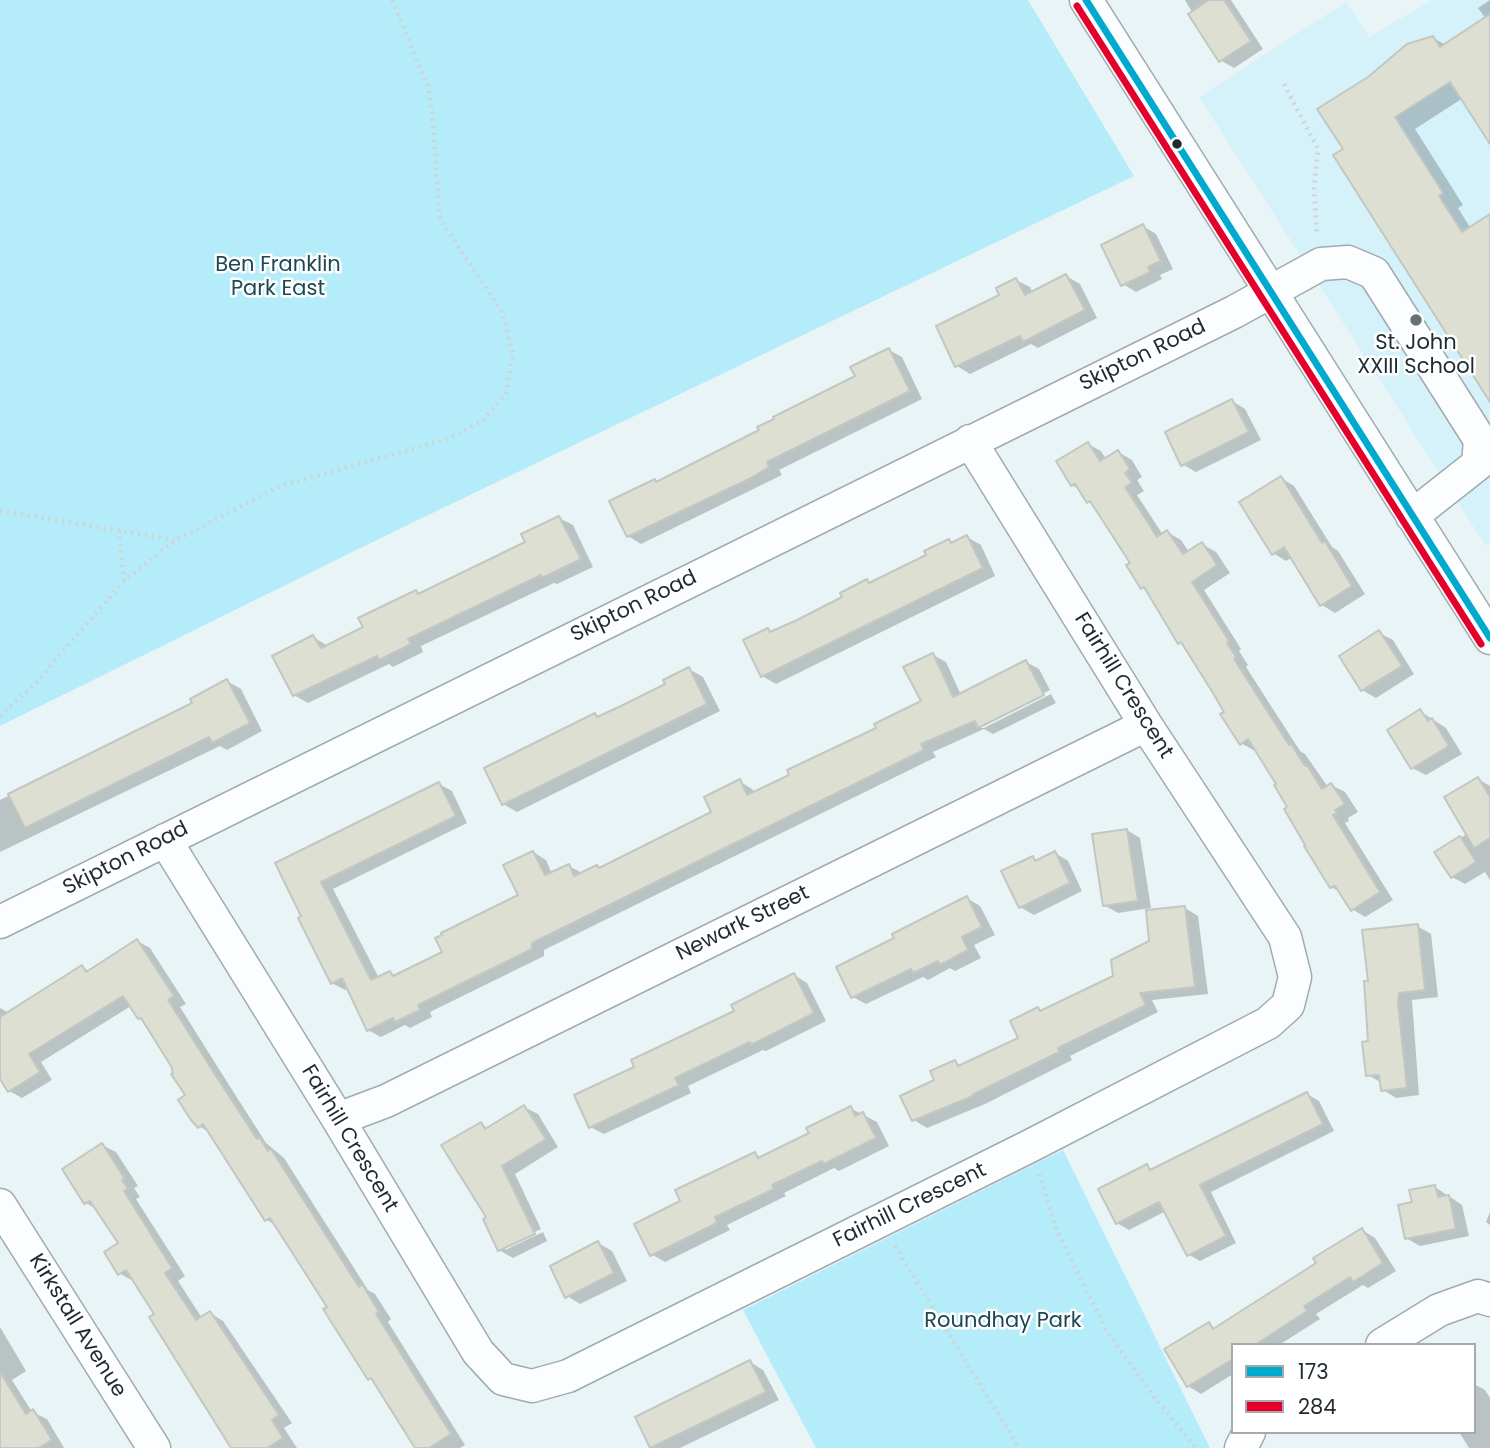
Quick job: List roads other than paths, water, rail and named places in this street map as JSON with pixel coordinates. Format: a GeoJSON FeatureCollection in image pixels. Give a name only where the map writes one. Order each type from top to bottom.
{"type":"FeatureCollection","features":[{"type":"Feature","properties":{"kind":"street"},"geometry":{"type":"LineString","coordinates":[[1086,0],[1490,638]]}},
{"type":"Feature","properties":{"kind":"street","name":"Skipton Road"},"geometry":{"type":"LineString","coordinates":[[0,922],[1234,312],[1321,264],[1348,262],[1374,273],[1480,440],[1478,464],[1412,516]]}},
{"type":"Feature","properties":{"kind":"street","name":"Fairhill Crescent"},"geometry":{"type":"LineString","coordinates":[[164,840],[338,1119],[478,1352],[503,1379],[532,1386],[568,1376],[1030,1146],[1268,1023],[1288,1005],[1295,977],[1284,937],[1146,724],[970,441]]}},
{"type":"Feature","properties":{"kind":"street","name":"Newark Street"},"geometry":{"type":"LineString","coordinates":[[338,1119],[386,1101],[1146,724]]}},
{"type":"Feature","properties":{"kind":"street","name":"Kirkstall Avenue"},"geometry":{"type":"LineString","coordinates":[[0,1205],[154,1448]]}},
{"type":"Feature","properties":{"kind":"street"},"geometry":{"type":"LineString","coordinates":[[1385,1343],[1438,1310],[1478,1296],[1490,1300]]}},
{"type":"Feature","properties":{"kind":"place","name":"St. John XXIII School"},"geometry":{"type":"Point","coordinates":[1416,320]}},
{"type":"Feature","properties":{"kind":"park label","name":"Ben Franklin Park East"},"geometry":{"type":"Point","coordinates":[278,278]}},
{"type":"Feature","properties":{"kind":"park label","name":"Roundhay Park"},"geometry":{"type":"Point","coordinates":[1003,1322]}}]}
